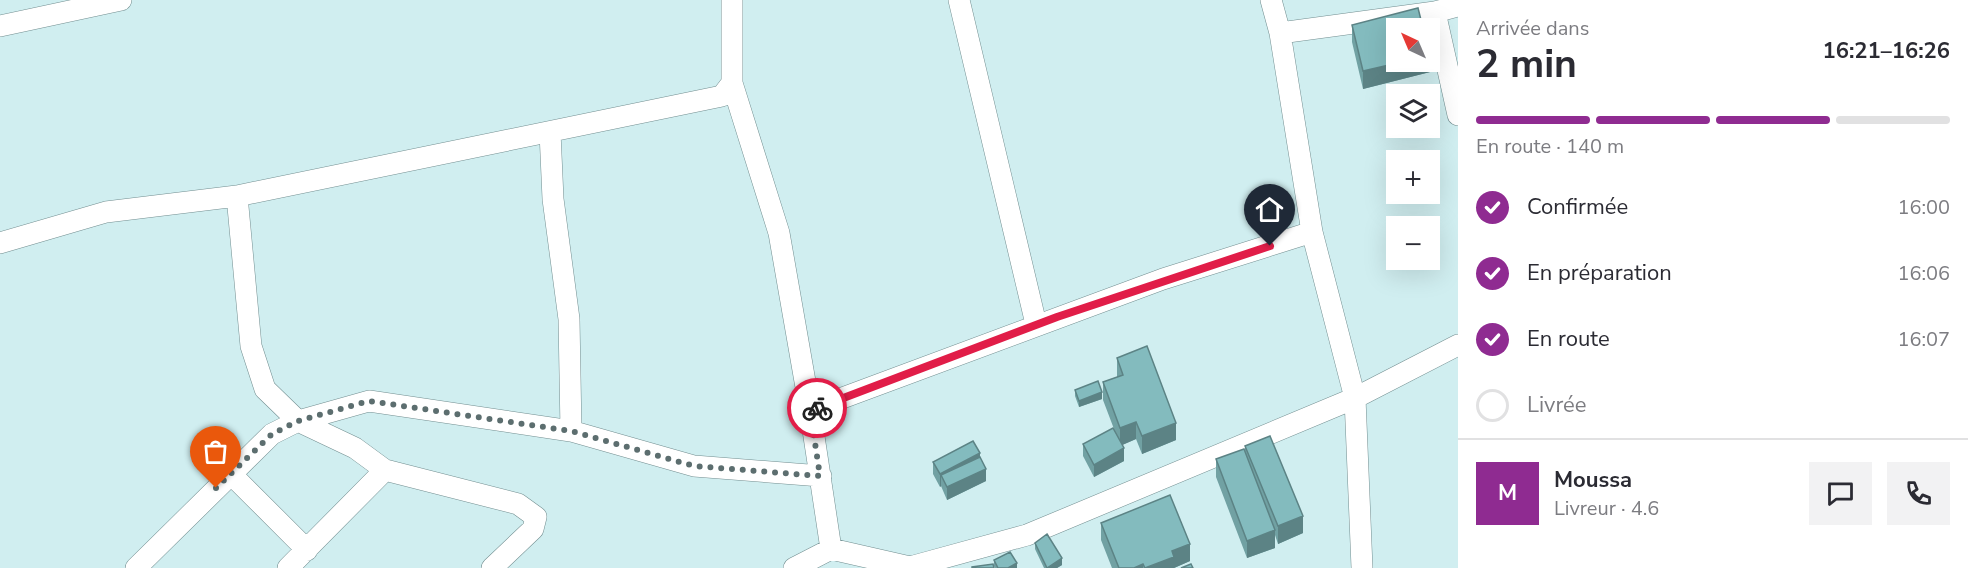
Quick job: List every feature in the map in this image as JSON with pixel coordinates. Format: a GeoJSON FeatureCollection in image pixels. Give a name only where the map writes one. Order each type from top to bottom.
{"type":"FeatureCollection","features":[{"type":"Feature","properties":{"kind":"street"},"geometry":{"type":"LineString","coordinates":[[0,26],[121,0]]}},
{"type":"Feature","properties":{"kind":"street"},"geometry":{"type":"LineString","coordinates":[[732,0],[732,83],[779,233],[810,410],[831,549]]}},
{"type":"Feature","properties":{"kind":"street"},"geometry":{"type":"LineString","coordinates":[[959,0],[1036,324]]}},
{"type":"Feature","properties":{"kind":"street"},"geometry":{"type":"LineString","coordinates":[[1270,0],[1280,33],[1312,232],[1355,398],[1362,568]]}},
{"type":"Feature","properties":{"kind":"street"},"geometry":{"type":"LineString","coordinates":[[1280,33],[1435,12],[1458,6]]}},
{"type":"Feature","properties":{"kind":"street"},"geometry":{"type":"LineString","coordinates":[[1435,12],[1458,115]]}},
{"type":"Feature","properties":{"kind":"street"},"geometry":{"type":"LineString","coordinates":[[0,243],[106,212],[237,196],[722,96],[732,83]]}},
{"type":"Feature","properties":{"kind":"street"},"geometry":{"type":"LineString","coordinates":[[550,132],[553,199],[569,319],[571,431]]}},
{"type":"Feature","properties":{"kind":"street"},"geometry":{"type":"LineString","coordinates":[[237,196],[251,346],[265,389],[298,421],[355,448],[386,470],[518,504],[536,517],[533,529],[492,568]]}},
{"type":"Feature","properties":{"kind":"street"},"geometry":{"type":"LineString","coordinates":[[810,410],[1036,324],[1163,279],[1312,232]]}},
{"type":"Feature","properties":{"kind":"street"},"geometry":{"type":"LineString","coordinates":[[831,549],[860,562],[910,567],[1027,535],[1355,398],[1458,345]]}},
{"type":"Feature","properties":{"kind":"street"},"geometry":{"type":"LineString","coordinates":[[136,568],[272,434],[298,421],[369,401],[571,431],[694,466],[820,476]]}},
{"type":"Feature","properties":{"kind":"street"},"geometry":{"type":"LineString","coordinates":[[288,568],[386,470]]}},
{"type":"Feature","properties":{"kind":"street"},"geometry":{"type":"LineString","coordinates":[[231,474],[307,550]]}},
{"type":"Feature","properties":{"kind":"street"},"geometry":{"type":"LineString","coordinates":[[794,568],[831,549]]}},
{"type":"Feature","properties":{"kind":"building"},"geometry":{"type":"Polygon","coordinates":[[[1418,8],[1420,18],[1386,18],[1386,66],[1363,71],[1352,25],[1418,8]]]}},
{"type":"Feature","properties":{"kind":"building"},"geometry":{"type":"Polygon","coordinates":[[[1147,346],[1176,423],[1142,436],[1136,422],[1120,428],[1103,382],[1123,375],[1117,358],[1147,346]]]}},
{"type":"Feature","properties":{"kind":"building"},"geometry":{"type":"Polygon","coordinates":[[[1098,381],[1102,392],[1079,401],[1075,390],[1098,381]]]}},
{"type":"Feature","properties":{"kind":"building"},"geometry":{"type":"Polygon","coordinates":[[[1113,428],[1124,448],[1094,465],[1083,444],[1113,428]]]}},
{"type":"Feature","properties":{"kind":"building"},"geometry":{"type":"Polygon","coordinates":[[[1270,436],[1303,516],[1278,526],[1245,446],[1270,436]]]}},
{"type":"Feature","properties":{"kind":"building"},"geometry":{"type":"Polygon","coordinates":[[[973,441],[980,453],[940,474],[933,462],[973,441]]]}},
{"type":"Feature","properties":{"kind":"building"},"geometry":{"type":"Polygon","coordinates":[[[1244,449],[1275,530],[1247,541],[1216,459],[1244,449]]]}},
{"type":"Feature","properties":{"kind":"building"},"geometry":{"type":"Polygon","coordinates":[[[980,457],[986,469],[947,487],[941,475],[980,457]]]}},
{"type":"Feature","properties":{"kind":"building"},"geometry":{"type":"Polygon","coordinates":[[[1170,495],[1190,544],[1172,551],[1174,557],[1145,568],[1143,564],[1134,568],[1119,568],[1101,523],[1170,495]]]}},
{"type":"Feature","properties":{"kind":"building"},"geometry":{"type":"Polygon","coordinates":[[[1047,534],[1062,558],[1047,568],[1035,543],[1047,534]]]}},
{"type":"Feature","properties":{"kind":"building"},"geometry":{"type":"Polygon","coordinates":[[[1010,552],[1017,563],[1008,568],[998,568],[994,560],[1010,552]]]}},
{"type":"Feature","properties":{"kind":"building"},"geometry":{"type":"Polygon","coordinates":[[[993,564],[994,568],[972,568],[972,567],[993,564]]]}},
{"type":"Feature","properties":{"kind":"building"},"geometry":{"type":"Polygon","coordinates":[[[1191,564],[1193,568],[1181,568],[1191,564]]]}},
{"type":"Feature","properties":{"kind":"way so far"},"geometry":{"type":"LineString","coordinates":[[216,488],[272,434],[298,421],[369,401],[571,431],[694,466],[820,476],[810,410],[817,408]]}},
{"type":"Feature","properties":{"kind":"route"},"geometry":{"type":"LineString","coordinates":[[817,408],[932,363],[1163,279],[1270,246]]}}]}
